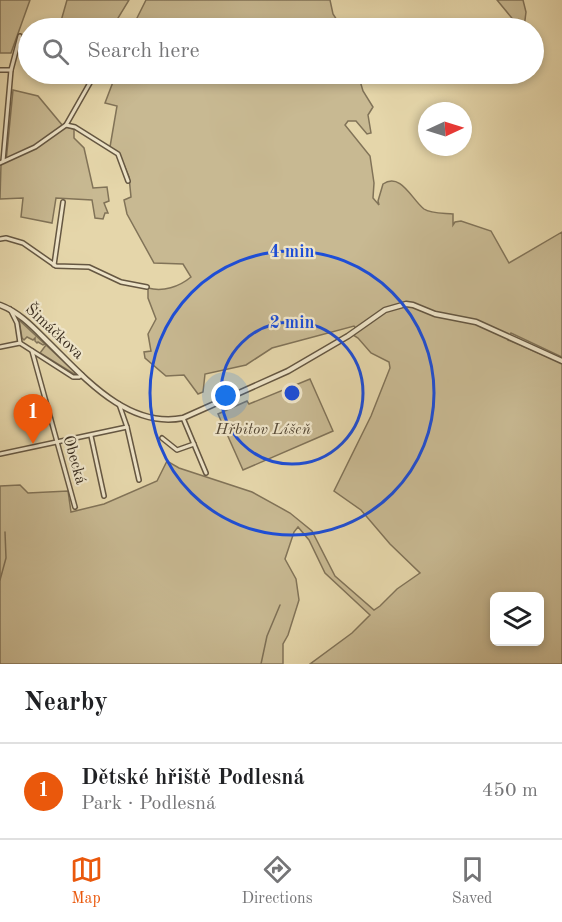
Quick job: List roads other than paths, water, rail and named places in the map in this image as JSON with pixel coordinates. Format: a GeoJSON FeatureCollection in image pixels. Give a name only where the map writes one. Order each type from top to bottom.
{"type":"FeatureCollection","features":[{"type":"Feature","properties":{"kind":"street"},"geometry":{"type":"LineString","coordinates":[[2,162],[11,70],[18,44]]}},
{"type":"Feature","properties":{"kind":"street"},"geometry":{"type":"LineString","coordinates":[[0,70],[11,70]]}},
{"type":"Feature","properties":{"kind":"street"},"geometry":{"type":"LineString","coordinates":[[2,162],[35,147],[66,125],[89,84]]}},
{"type":"Feature","properties":{"kind":"street"},"geometry":{"type":"LineString","coordinates":[[66,125],[118,154],[128,181]]}},
{"type":"Feature","properties":{"kind":"street"},"geometry":{"type":"LineString","coordinates":[[54,265],[63,202]]}},
{"type":"Feature","properties":{"kind":"street"},"geometry":{"type":"LineString","coordinates":[[0,239],[6,238],[23,243],[54,265],[89,267],[121,282],[147,287]]}},
{"type":"Feature","properties":{"kind":"street","name":"Šimáčkova"},"geometry":{"type":"LineString","coordinates":[[0,305],[9,308],[31,325],[82,375],[119,404],[152,418],[164,420],[183,418],[288,371],[352,333],[385,310],[406,304],[413,304],[435,314],[476,322],[562,361]]}},
{"type":"Feature","properties":{"kind":"street","name":"Šimáčkova"},"geometry":{"type":"LineString","coordinates":[[9,308],[17,323],[20,343],[74,377],[82,375]]}},
{"type":"Feature","properties":{"kind":"street"},"geometry":{"type":"LineString","coordinates":[[0,347],[20,343]]}},
{"type":"Feature","properties":{"kind":"street","name":"Obecká"},"geometry":{"type":"LineString","coordinates":[[32,351],[75,507]]}},
{"type":"Feature","properties":{"kind":"street"},"geometry":{"type":"LineString","coordinates":[[119,404],[127,427],[139,480]]}},
{"type":"Feature","properties":{"kind":"street"},"geometry":{"type":"LineString","coordinates":[[183,418],[206,473]]}},
{"type":"Feature","properties":{"kind":"street"},"geometry":{"type":"LineString","coordinates":[[0,454],[127,427]]}},
{"type":"Feature","properties":{"kind":"street"},"geometry":{"type":"LineString","coordinates":[[91,435],[104,496]]}},
{"type":"Feature","properties":{"kind":"street"},"geometry":{"type":"LineString","coordinates":[[162,438],[177,450],[194,444]]}},
{"type":"Feature","properties":{"kind":"waterway"},"geometry":{"type":"LineString","coordinates":[[0,580],[6,558],[5,532]]}},
{"type":"Feature","properties":{"kind":"waterway"},"geometry":{"type":"LineString","coordinates":[[261,664],[267,636],[280,605]]}},
{"type":"Feature","properties":{"kind":"place","name":"Dětské hřiště Podlesná"},"geometry":{"type":"Point","coordinates":[33,444]}},
{"type":"Feature","properties":{"kind":"park label","name":"Hřbitov Líšeň"},"geometry":{"type":"Point","coordinates":[263,430]}}]}
